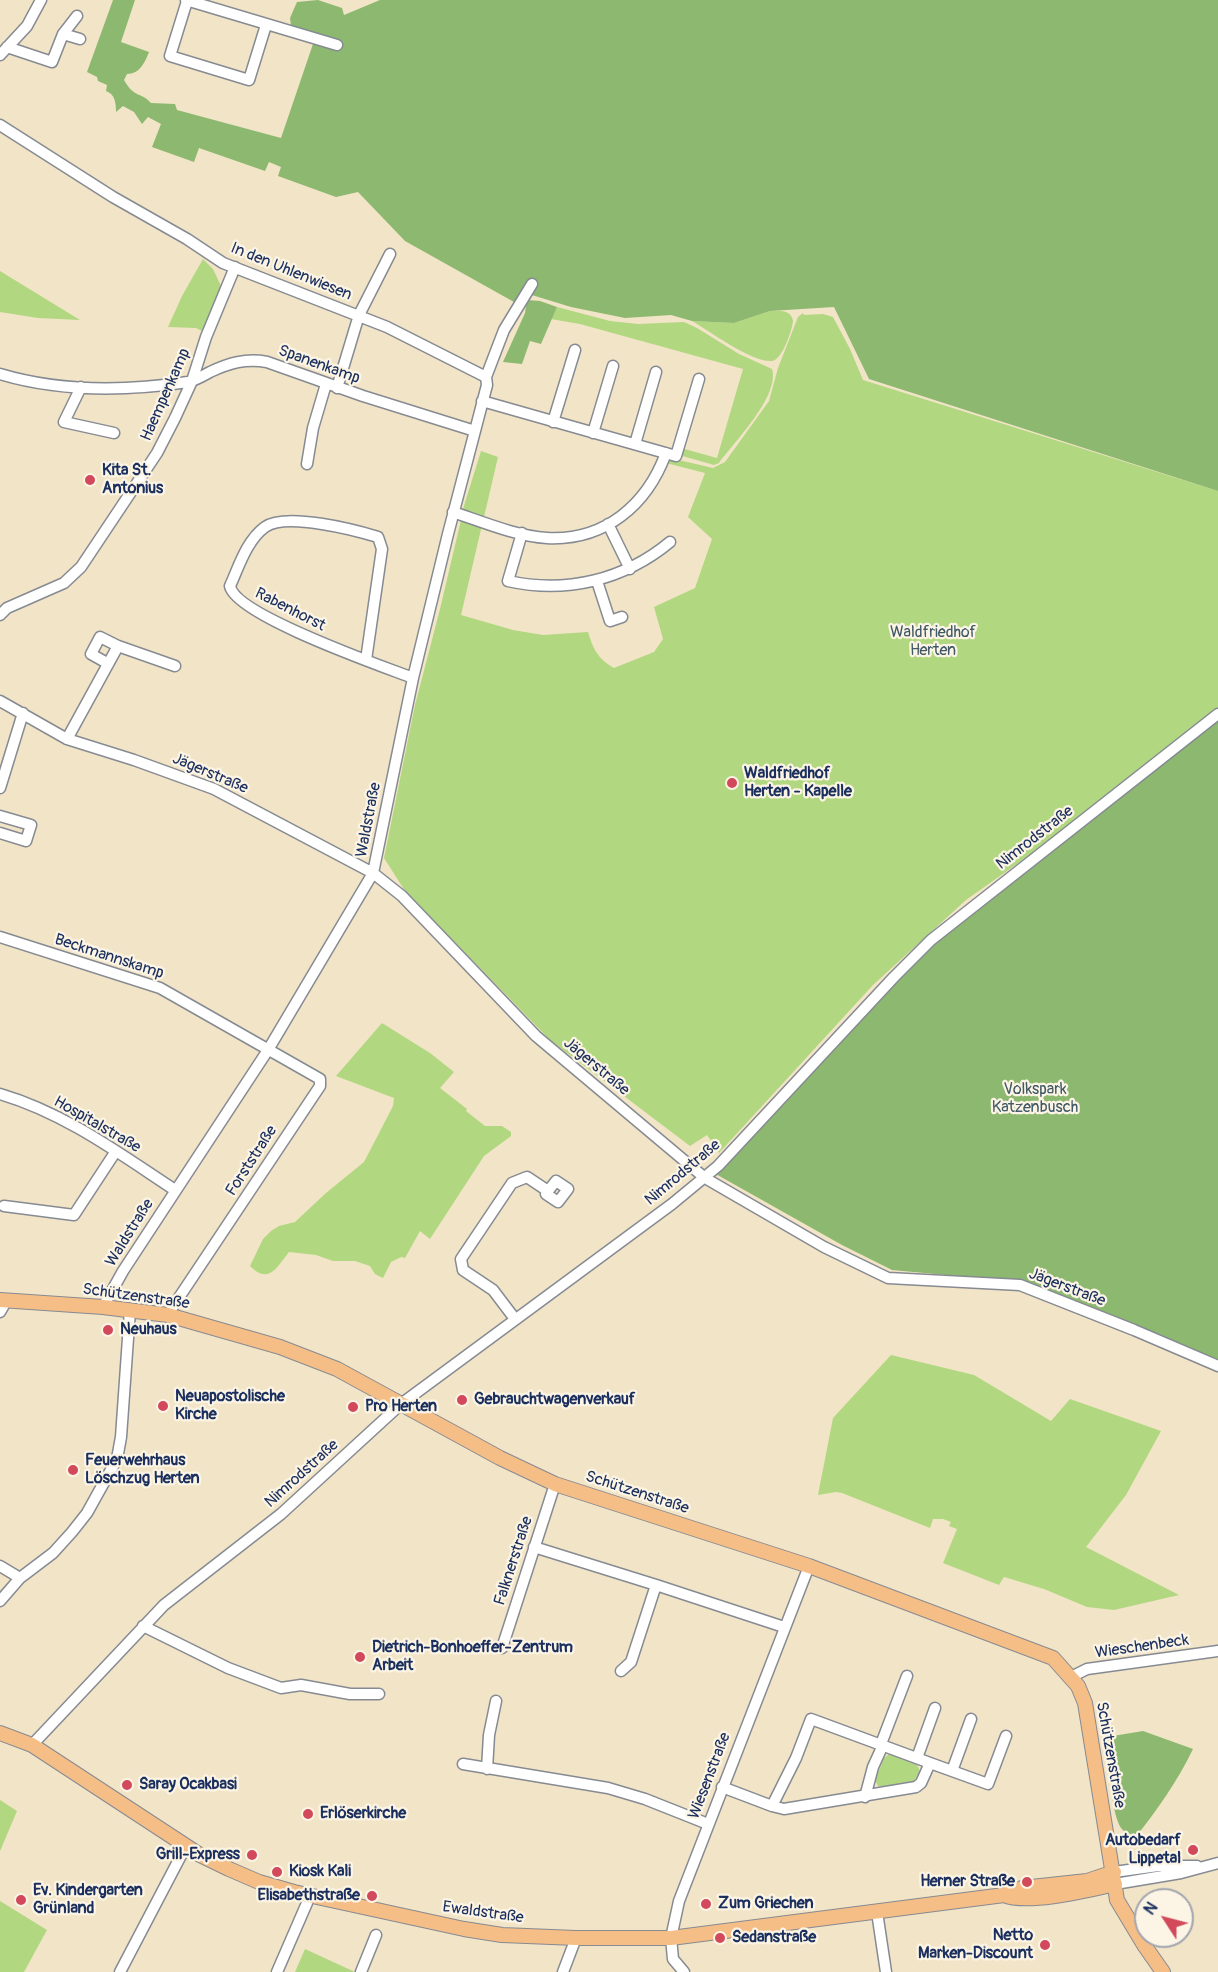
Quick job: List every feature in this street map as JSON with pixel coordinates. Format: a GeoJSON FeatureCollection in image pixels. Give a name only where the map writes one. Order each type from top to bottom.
{"type":"FeatureCollection","features":[{"type":"Feature","properties":{"kind":"main road","name":"Schützenstraße"},"geometry":{"type":"LineString","coordinates":[[2,1304],[103,1307],[168,1315],[311,1358],[337,1369],[500,1458],[555,1484],[808,1566],[1053,1658],[1078,1686],[1085,1703],[1114,1878]]}},
{"type":"Feature","properties":{"kind":"main road","name":"Ewaldstraße"},"geometry":{"type":"LineString","coordinates":[[0,1733],[32,1745],[186,1846],[259,1882],[310,1896],[502,1935],[671,1938],[1004,1895],[1014,1899],[1064,1894],[1114,1878]]}},
{"type":"Feature","properties":{"kind":"main road"},"geometry":{"type":"LineString","coordinates":[[1114,1878],[1117,1900],[1121,1909],[1163,1972]]}},
{"type":"Feature","properties":{"kind":"street"},"geometry":{"type":"LineString","coordinates":[[40,0],[27,26],[4,51],[52,62],[63,34],[76,16]]}},
{"type":"Feature","properties":{"kind":"street"},"geometry":{"type":"LineString","coordinates":[[266,25],[249,81],[170,56],[186,0],[337,45]]}},
{"type":"Feature","properties":{"kind":"street"},"geometry":{"type":"LineString","coordinates":[[63,34],[80,39]]}},
{"type":"Feature","properties":{"kind":"street","name":"In den Uhlenwiesen"},"geometry":{"type":"LineString","coordinates":[[0,125],[223,263],[387,327],[486,377]]}},
{"type":"Feature","properties":{"kind":"street"},"geometry":{"type":"LineString","coordinates":[[337,387],[359,315],[390,254]]}},
{"type":"Feature","properties":{"kind":"street","name":"Haempenkamp"},"geometry":{"type":"LineString","coordinates":[[0,615],[7,608],[64,583],[81,567],[157,453],[192,381],[206,336],[235,267]]}},
{"type":"Feature","properties":{"kind":"street","name":"Waldstraße"},"geometry":{"type":"LineString","coordinates":[[103,1307],[123,1271],[268,1050],[374,873],[413,678],[453,512],[487,385],[486,377],[504,330],[532,284]]}},
{"type":"Feature","properties":{"kind":"street"},"geometry":{"type":"LineString","coordinates":[[553,422],[575,350]]}},
{"type":"Feature","properties":{"kind":"street","name":"Spanenkamp"},"geometry":{"type":"LineString","coordinates":[[0,374],[27,382],[81,387],[139,387],[192,381],[224,365],[253,360],[267,362],[326,384],[475,430]]}},
{"type":"Feature","properties":{"kind":"street"},"geometry":{"type":"LineString","coordinates":[[593,433],[613,366]]}},
{"type":"Feature","properties":{"kind":"street"},"geometry":{"type":"LineString","coordinates":[[635,444],[656,372]]}},
{"type":"Feature","properties":{"kind":"street"},"geometry":{"type":"LineString","coordinates":[[482,401],[676,456],[699,379]]}},
{"type":"Feature","properties":{"kind":"street"},"geometry":{"type":"LineString","coordinates":[[307,464],[313,428],[326,384]]}},
{"type":"Feature","properties":{"kind":"street"},"geometry":{"type":"LineString","coordinates":[[81,387],[64,422],[114,433]]}},
{"type":"Feature","properties":{"kind":"street"},"geometry":{"type":"LineString","coordinates":[[453,512],[522,533],[547,538],[592,532],[623,516],[640,501],[654,480],[666,453]]}},
{"type":"Feature","properties":{"kind":"street","name":"Rabenhorst"},"geometry":{"type":"LineString","coordinates":[[366,660],[382,549],[378,537],[313,523],[278,521],[265,526],[250,544],[230,586],[231,592],[237,599],[265,616],[321,643],[413,678]]}},
{"type":"Feature","properties":{"kind":"street"},"geometry":{"type":"LineString","coordinates":[[608,524],[630,569]]}},
{"type":"Feature","properties":{"kind":"street"},"geometry":{"type":"LineString","coordinates":[[522,533],[508,581],[543,587],[583,585],[630,569],[670,542]]}},
{"type":"Feature","properties":{"kind":"street"},"geometry":{"type":"LineString","coordinates":[[597,580],[610,621],[622,617]]}},
{"type":"Feature","properties":{"kind":"street"},"geometry":{"type":"LineString","coordinates":[[107,663],[91,654],[100,637],[118,646],[175,666]]}},
{"type":"Feature","properties":{"kind":"street"},"geometry":{"type":"LineString","coordinates":[[67,739],[118,646]]}},
{"type":"Feature","properties":{"kind":"street","name":"Jägerstraße"},"geometry":{"type":"LineString","coordinates":[[0,700],[67,739],[214,789],[374,873],[402,896],[536,1036],[705,1178],[824,1247],[888,1278],[1020,1285],[1218,1366]]}},
{"type":"Feature","properties":{"kind":"street"},"geometry":{"type":"LineString","coordinates":[[0,788],[23,713]]}},
{"type":"Feature","properties":{"kind":"street","name":"Nimrodstraße"},"geometry":{"type":"LineString","coordinates":[[32,1745],[143,1626],[186,1588],[280,1514],[401,1404],[705,1178],[931,940],[1218,714]]}},
{"type":"Feature","properties":{"kind":"street"},"geometry":{"type":"LineString","coordinates":[[0,816],[31,825],[26,841],[0,833]]}},
{"type":"Feature","properties":{"kind":"street","name":"Beckmannskamp"},"geometry":{"type":"LineString","coordinates":[[0,937],[160,988],[268,1050]]}},
{"type":"Feature","properties":{"kind":"street","name":"Forststraße"},"geometry":{"type":"LineString","coordinates":[[172,1308],[320,1086],[320,1079],[268,1050]]}},
{"type":"Feature","properties":{"kind":"street","name":"Hospitalstraße"},"geometry":{"type":"LineString","coordinates":[[0,1094],[66,1121],[176,1190]]}},
{"type":"Feature","properties":{"kind":"street"},"geometry":{"type":"LineString","coordinates":[[4,1206],[74,1215],[116,1151]]}},
{"type":"Feature","properties":{"kind":"street"},"geometry":{"type":"LineString","coordinates":[[515,1319],[493,1290],[463,1270],[461,1259],[512,1184],[527,1177],[548,1191]]}},
{"type":"Feature","properties":{"kind":"street"},"geometry":{"type":"LineString","coordinates":[[0,1601],[20,1578],[53,1553],[72,1533],[87,1512],[117,1458],[121,1437],[130,1310]]}},
{"type":"Feature","properties":{"kind":"street","name":"Falknerstraße"},"geometry":{"type":"LineString","coordinates":[[502,1648],[555,1484]]}},
{"type":"Feature","properties":{"kind":"street"},"geometry":{"type":"LineString","coordinates":[[534,1547],[784,1627]]}},
{"type":"Feature","properties":{"kind":"street"},"geometry":{"type":"LineString","coordinates":[[0,1566],[20,1578]]}},
{"type":"Feature","properties":{"kind":"street","name":"Wiesenstraße"},"geometry":{"type":"LineString","coordinates":[[671,1938],[679,1901],[808,1566]]}},
{"type":"Feature","properties":{"kind":"street"},"geometry":{"type":"LineString","coordinates":[[621,1671],[630,1662],[656,1585]]}},
{"type":"Feature","properties":{"kind":"street"},"geometry":{"type":"LineString","coordinates":[[143,1626],[228,1668],[280,1688],[301,1685],[350,1694],[379,1694]]}},
{"type":"Feature","properties":{"kind":"street","name":"Wieschenbeck"},"geometry":{"type":"LineString","coordinates":[[1071,1677],[1087,1669],[1218,1651]]}},
{"type":"Feature","properties":{"kind":"street"},"geometry":{"type":"LineString","coordinates":[[865,1797],[873,1767],[907,1676]]}},
{"type":"Feature","properties":{"kind":"street"},"geometry":{"type":"LineString","coordinates":[[487,1769],[489,1735],[496,1701]]}},
{"type":"Feature","properties":{"kind":"street"},"geometry":{"type":"LineString","coordinates":[[916,1758],[935,1708]]}},
{"type":"Feature","properties":{"kind":"street"},"geometry":{"type":"LineString","coordinates":[[771,1806],[796,1758],[811,1719],[988,1784],[1006,1736]]}},
{"type":"Feature","properties":{"kind":"street"},"geometry":{"type":"LineString","coordinates":[[952,1771],[971,1719]]}},
{"type":"Feature","properties":{"kind":"street"},"geometry":{"type":"LineString","coordinates":[[722,1787],[784,1809],[916,1788],[921,1784],[930,1763]]}},
{"type":"Feature","properties":{"kind":"street"},"geometry":{"type":"LineString","coordinates":[[463,1764],[608,1788],[645,1799],[708,1824]]}},
{"type":"Feature","properties":{"kind":"street"},"geometry":{"type":"LineString","coordinates":[[120,1972],[186,1846]]}},
{"type":"Feature","properties":{"kind":"street"},"geometry":{"type":"LineString","coordinates":[[1114,1878],[1181,1872],[1218,1863]]}},
{"type":"Feature","properties":{"kind":"street"},"geometry":{"type":"LineString","coordinates":[[277,1972],[310,1896]]}},
{"type":"Feature","properties":{"kind":"street"},"geometry":{"type":"LineString","coordinates":[[877,1912],[886,1972]]}},
{"type":"Feature","properties":{"kind":"street"},"geometry":{"type":"LineString","coordinates":[[361,1972],[376,1935]]}},
{"type":"Feature","properties":{"kind":"street"},"geometry":{"type":"LineString","coordinates":[[563,1972],[576,1938]]}},
{"type":"Feature","properties":{"kind":"street"},"geometry":{"type":"LineString","coordinates":[[667,1972],[673,1959],[671,1938]]}},
{"type":"Feature","properties":{"kind":"street"},"geometry":{"type":"LineString","coordinates":[[673,1959],[684,1972]]}},
{"type":"Feature","properties":{"kind":"green space"},"geometry":{"type":"Polygon","coordinates":[[[113,0],[135,0],[121,42],[149,52],[141,67],[127,74],[124,80],[131,90],[151,103],[175,104],[177,110],[281,138],[313,44],[322,36],[291,25],[290,18],[297,2],[318,0],[342,8],[344,15],[380,0],[1218,0],[1218,491],[869,379],[834,307],[770,311],[734,323],[692,321],[671,315],[625,318],[571,307],[522,292],[514,302],[405,241],[358,192],[336,197],[278,176],[281,167],[269,162],[265,171],[199,148],[194,162],[152,147],[161,124],[148,117],[142,124],[134,112],[123,106],[116,112],[113,97],[106,91],[107,85],[87,72],[113,0]]]}},
{"type":"Feature","properties":{"kind":"green space"},"geometry":{"type":"Polygon","coordinates":[[[203,259],[213,269],[221,286],[202,331],[196,328],[168,327],[182,296],[203,259]]]}},
{"type":"Feature","properties":{"kind":"green space"},"geometry":{"type":"Polygon","coordinates":[[[0,271],[80,320],[38,318],[0,312],[0,271]]]}},
{"type":"Feature","properties":{"kind":"green space"},"geometry":{"type":"Polygon","coordinates":[[[527,300],[540,301],[557,307],[541,344],[530,341],[522,364],[503,362],[525,313],[527,300]]]}},
{"type":"Feature","properties":{"kind":"green space"},"geometry":{"type":"Polygon","coordinates":[[[557,307],[610,321],[638,324],[684,322],[739,354],[772,369],[773,380],[769,392],[754,418],[719,463],[714,465],[679,455],[681,448],[717,458],[743,369],[580,324],[551,319],[557,307]]]}},
{"type":"Feature","properties":{"kind":"green space"},"geometry":{"type":"Polygon","coordinates":[[[770,311],[790,314],[793,321],[783,351],[772,361],[743,352],[692,321],[734,323],[770,311]]]}},
{"type":"Feature","properties":{"kind":"green space","name":"Waldfriedhof Herten"},"geometry":{"type":"Polygon","coordinates":[[[803,313],[804,315],[823,314],[833,317],[863,380],[1218,491],[1218,710],[1069,827],[966,900],[873,985],[719,1153],[707,1135],[690,1146],[550,1040],[405,891],[384,858],[415,705],[461,520],[482,525],[461,615],[513,630],[543,635],[588,632],[597,653],[614,668],[654,652],[663,639],[654,607],[695,588],[712,539],[688,517],[705,473],[666,463],[670,458],[713,468],[725,462],[769,401],[778,368],[798,317],[803,313]]]}},
{"type":"Feature","properties":{"kind":"green space"},"geometry":{"type":"Polygon","coordinates":[[[481,451],[498,457],[484,517],[463,509],[481,451]]]}},
{"type":"Feature","properties":{"kind":"green space","name":"Volkspark Katzenbusch"},"geometry":{"type":"Polygon","coordinates":[[[1218,720],[1218,1366],[1022,1282],[892,1270],[842,1245],[714,1173],[893,978],[1218,720]]]}},
{"type":"Feature","properties":{"kind":"green space"},"geometry":{"type":"Polygon","coordinates":[[[382,1023],[430,1053],[454,1072],[440,1088],[467,1109],[466,1111],[485,1126],[502,1126],[511,1132],[511,1136],[484,1156],[430,1239],[420,1231],[405,1258],[401,1257],[391,1262],[383,1278],[375,1274],[370,1266],[355,1261],[333,1261],[316,1255],[289,1252],[272,1272],[262,1274],[250,1266],[263,1239],[279,1226],[295,1222],[364,1162],[393,1106],[394,1098],[336,1076],[382,1023]]]}},
{"type":"Feature","properties":{"kind":"green space"},"geometry":{"type":"Polygon","coordinates":[[[891,1355],[974,1375],[1051,1421],[1070,1399],[1161,1431],[1126,1495],[1086,1547],[1179,1595],[1114,1610],[1087,1607],[1044,1589],[1004,1577],[999,1585],[943,1563],[957,1529],[949,1526],[951,1522],[933,1519],[930,1528],[842,1493],[818,1495],[833,1418],[891,1355]]]}},
{"type":"Feature","properties":{"kind":"green space"},"geometry":{"type":"Polygon","coordinates":[[[1143,1731],[1193,1749],[1166,1795],[1135,1838],[1122,1830],[1115,1813],[1107,1737],[1143,1731]]]}},
{"type":"Feature","properties":{"kind":"green space"},"geometry":{"type":"Polygon","coordinates":[[[889,1754],[917,1765],[920,1771],[913,1783],[878,1786],[875,1780],[884,1758],[889,1754]]]}},
{"type":"Feature","properties":{"kind":"green space"},"geometry":{"type":"Polygon","coordinates":[[[0,1800],[17,1811],[0,1851],[0,1800]]]}},
{"type":"Feature","properties":{"kind":"green space"},"geometry":{"type":"Polygon","coordinates":[[[0,1901],[47,1930],[24,1972],[0,1972],[0,1901]]]}},
{"type":"Feature","properties":{"kind":"green space"},"geometry":{"type":"Polygon","coordinates":[[[305,1949],[355,1972],[295,1972],[305,1949]]]}},
{"type":"Feature","properties":{"kind":"place","name":"Kita St. Antonius"},"geometry":{"type":"Point","coordinates":[90,480]}},
{"type":"Feature","properties":{"kind":"place","name":"Waldfriedhof Herten - Kapelle"},"geometry":{"type":"Point","coordinates":[732,783]}},
{"type":"Feature","properties":{"kind":"place","name":"Neuhaus"},"geometry":{"type":"Point","coordinates":[108,1330]}},
{"type":"Feature","properties":{"kind":"place","name":"Gebrauchtwagenverkauf"},"geometry":{"type":"Point","coordinates":[462,1400]}},
{"type":"Feature","properties":{"kind":"place","name":"Neuapostolische Kirche"},"geometry":{"type":"Point","coordinates":[163,1406]}},
{"type":"Feature","properties":{"kind":"place","name":"Pro Herten"},"geometry":{"type":"Point","coordinates":[353,1407]}},
{"type":"Feature","properties":{"kind":"place","name":"Feuerwehrhaus Löschzug Herten"},"geometry":{"type":"Point","coordinates":[73,1470]}},
{"type":"Feature","properties":{"kind":"place","name":"Dietrich-Bonhoeffer-Zentrum Arbeit"},"geometry":{"type":"Point","coordinates":[360,1657]}},
{"type":"Feature","properties":{"kind":"place","name":"Saray Ocakbasi"},"geometry":{"type":"Point","coordinates":[127,1785]}},
{"type":"Feature","properties":{"kind":"place","name":"Erlöserkirche"},"geometry":{"type":"Point","coordinates":[308,1814]}},
{"type":"Feature","properties":{"kind":"place","name":"Autobedarf Lippetal"},"geometry":{"type":"Point","coordinates":[1193,1850]}},
{"type":"Feature","properties":{"kind":"place","name":"Grill-Express"},"geometry":{"type":"Point","coordinates":[252,1855]}},
{"type":"Feature","properties":{"kind":"place","name":"Kiosk Kali"},"geometry":{"type":"Point","coordinates":[277,1872]}},
{"type":"Feature","properties":{"kind":"place","name":"Herner Straße"},"geometry":{"type":"Point","coordinates":[1027,1882]}},
{"type":"Feature","properties":{"kind":"place","name":"Elisabethstraße"},"geometry":{"type":"Point","coordinates":[372,1896]}},
{"type":"Feature","properties":{"kind":"place","name":"Ev. Kindergarten Grünland"},"geometry":{"type":"Point","coordinates":[21,1900]}},
{"type":"Feature","properties":{"kind":"place","name":"Zum Griechen"},"geometry":{"type":"Point","coordinates":[706,1904]}},
{"type":"Feature","properties":{"kind":"place","name":"Sedanstraße"},"geometry":{"type":"Point","coordinates":[720,1938]}},
{"type":"Feature","properties":{"kind":"place","name":"Netto Marken-Discount"},"geometry":{"type":"Point","coordinates":[1045,1945]}}]}
